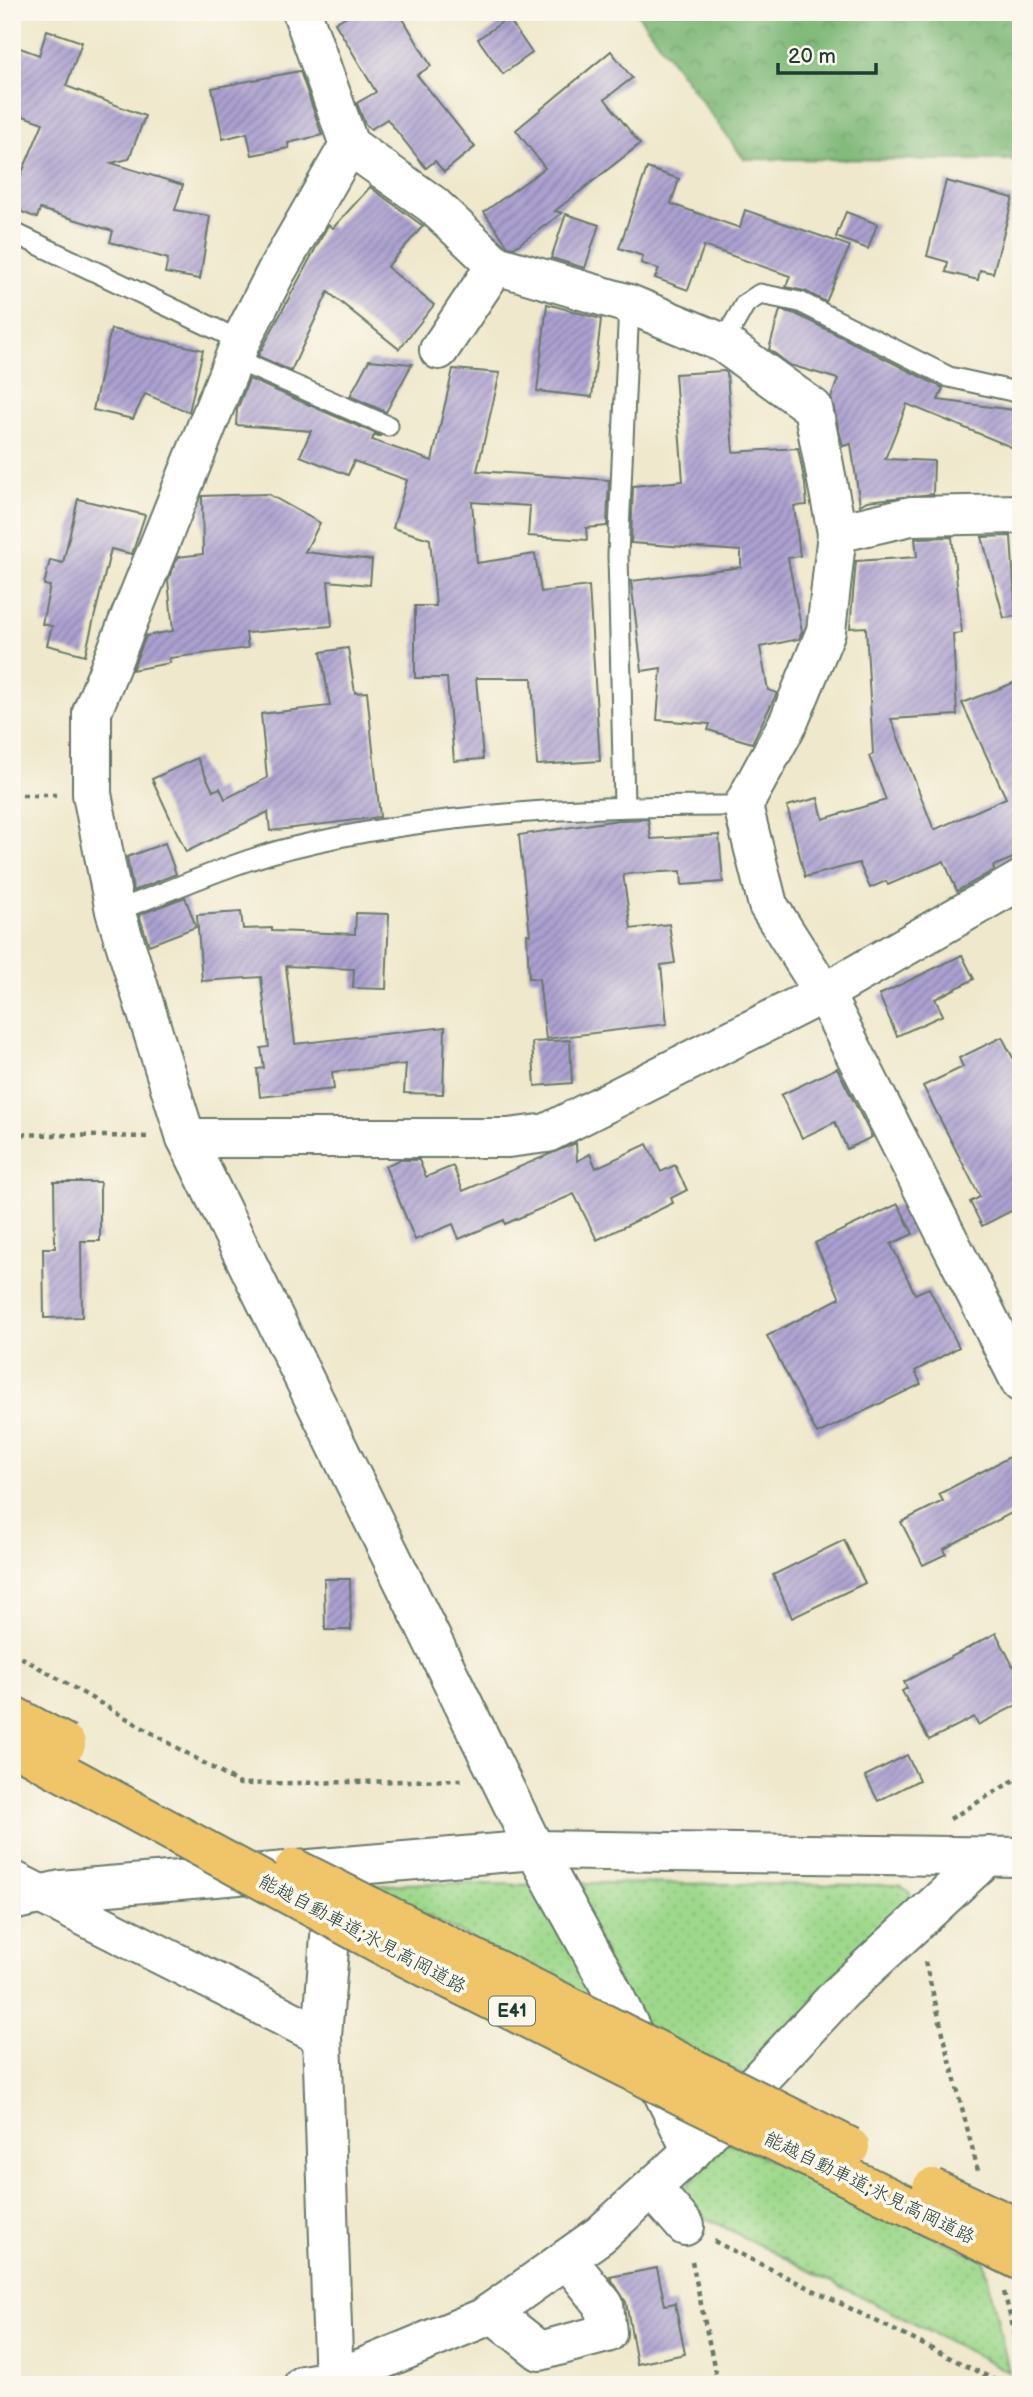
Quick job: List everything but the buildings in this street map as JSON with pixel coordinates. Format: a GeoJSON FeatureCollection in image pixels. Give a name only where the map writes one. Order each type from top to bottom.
{"type":"FeatureCollection","features":[{"type":"Feature","properties":{"kind":"highway","name":"能越自動車道;氷見高岡道路"},"geometry":{"type":"LineString","coordinates":[[12,1715],[267,1855],[949,2196],[1021,2229]]}},
{"type":"Feature","properties":{"kind":"highway","name":"能越自動車道;氷見高岡道路"},"geometry":{"type":"LineString","coordinates":[[12,1745],[391,1950],[699,2105],[1012,2272]]}},
{"type":"Feature","properties":{"kind":"street"},"geometry":{"type":"LineString","coordinates":[[302,12],[349,145],[433,205],[496,265],[629,304],[723,343],[813,408],[837,533],[826,631],[789,721],[743,806],[768,905],[824,993],[1021,1382]]}},
{"type":"Feature","properties":{"kind":"street"},"geometry":{"type":"LineString","coordinates":[[349,145],[275,274],[237,350],[92,712],[92,794],[115,911],[186,1138],[535,1850],[602,1971],[692,2151]]}},
{"type":"Feature","properties":{"kind":"street"},"geometry":{"type":"LineString","coordinates":[[439,350],[496,265]]}},
{"type":"Feature","properties":{"kind":"street"},"geometry":{"type":"LineString","coordinates":[[837,533],[911,516],[1021,514]]}},
{"type":"Feature","properties":{"kind":"street"},"geometry":{"type":"LineString","coordinates":[[186,1138],[508,1138],[547,1133],[824,993],[1021,880]]}},
{"type":"Feature","properties":{"kind":"street"},"geometry":{"type":"LineString","coordinates":[[21,1892],[535,1850],[1005,1857]]}},
{"type":"Feature","properties":{"kind":"street"},"geometry":{"type":"LineString","coordinates":[[335,1867],[322,2036],[323,2383],[491,2312],[600,2235],[692,2151],[843,1990],[915,1924],[1005,1857]]}},
{"type":"Feature","properties":{"kind":"street"},"geometry":{"type":"LineString","coordinates":[[21,1892],[322,2036]]}},
{"type":"Feature","properties":{"kind":"street"},"geometry":{"type":"LineString","coordinates":[[652,2188],[685,2226]]}},
{"type":"Feature","properties":{"kind":"street"},"geometry":{"type":"LineString","coordinates":[[491,2312],[540,2351],[607,2333],[604,2305],[567,2259]]}},
{"type":"Feature","properties":{"kind":"lane"},"geometry":{"type":"LineString","coordinates":[[12,232],[388,426]]}},
{"type":"Feature","properties":{"kind":"lane"},"geometry":{"type":"LineString","coordinates":[[723,343],[746,304],[760,294],[800,302],[950,377],[1021,393]]}},
{"type":"Feature","properties":{"kind":"lane"},"geometry":{"type":"LineString","coordinates":[[624,805],[618,555],[629,304]]}},
{"type":"Feature","properties":{"kind":"lane"},"geometry":{"type":"LineString","coordinates":[[115,911],[286,849],[391,825],[624,805],[743,806]]}},
{"type":"Feature","properties":{"kind":"path"},"geometry":{"type":"LineString","coordinates":[[12,795],[92,794]]}},
{"type":"Feature","properties":{"kind":"path"},"geometry":{"type":"LineString","coordinates":[[12,1134],[186,1138]]}},
{"type":"Feature","properties":{"kind":"path"},"geometry":{"type":"LineString","coordinates":[[12,1652],[240,1784],[501,1780]]}},
{"type":"Feature","properties":{"kind":"path"},"geometry":{"type":"LineString","coordinates":[[932,1856],[933,1829],[1021,1776]]}},
{"type":"Feature","properties":{"kind":"path"},"geometry":{"type":"LineString","coordinates":[[915,1924],[981,2184]]}},
{"type":"Feature","properties":{"kind":"path"},"geometry":{"type":"LineString","coordinates":[[685,2226],[718,2385]]}},
{"type":"Feature","properties":{"kind":"path"},"geometry":{"type":"LineString","coordinates":[[685,2226],[1005,2385]]}},
{"type":"Feature","properties":{"kind":"path"},"geometry":{"type":"LineString","coordinates":[[1012,2272],[1021,2358]]}},
{"type":"Feature","properties":{"kind":"green space"},"geometry":{"type":"Polygon","coordinates":[[[636,12],[1021,12],[1021,160],[744,159],[636,12]]]}},
{"type":"Feature","properties":{"kind":"green space"},"geometry":{"type":"Polygon","coordinates":[[[423,1883],[540,1885],[607,2008],[368,1886],[423,1883]]]}},
{"type":"Feature","properties":{"kind":"green space"},"geometry":{"type":"Polygon","coordinates":[[[579,1883],[899,1885],[910,1892],[910,1903],[745,2076],[639,2024],[572,1893],[579,1883]]]}},
{"type":"Feature","properties":{"kind":"green space"},"geometry":{"type":"Polygon","coordinates":[[[728,2141],[984,2260],[1009,2372],[696,2213],[680,2193],[728,2141]]]}}]}
